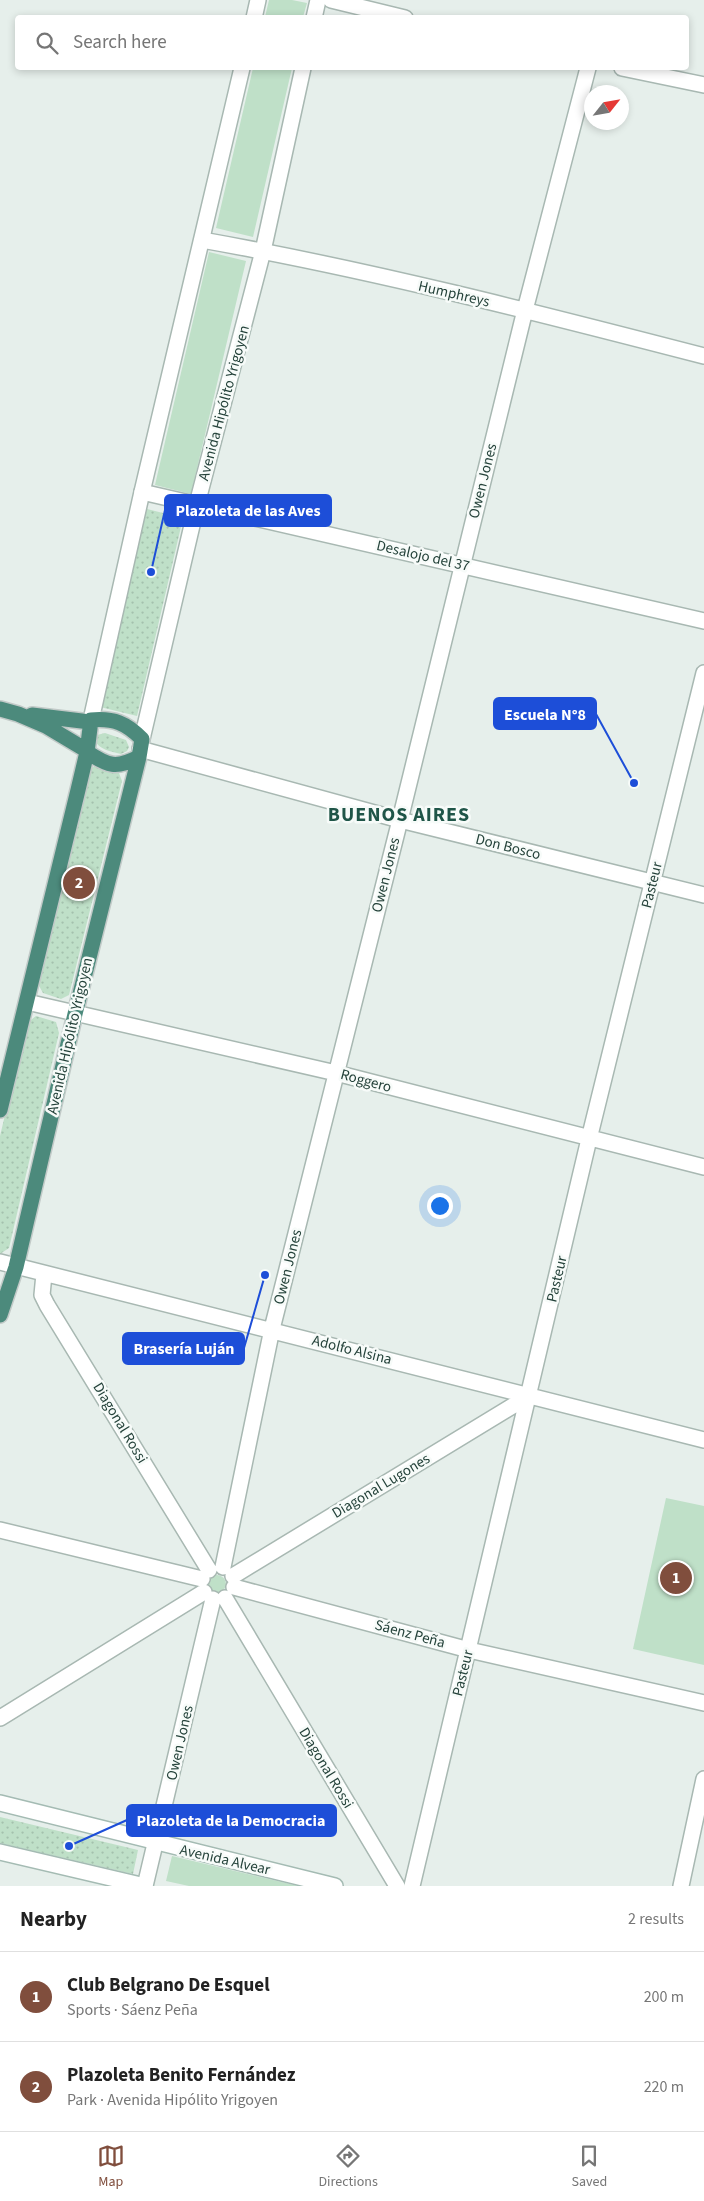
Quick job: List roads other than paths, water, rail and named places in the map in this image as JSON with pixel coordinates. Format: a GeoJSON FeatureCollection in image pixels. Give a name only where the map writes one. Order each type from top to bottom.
{"type":"FeatureCollection","features":[{"type":"Feature","properties":{"kind":"highway"},"geometry":{"type":"LineString","coordinates":[[0,709],[18,714],[54,730],[107,763],[124,765],[140,748],[130,727],[116,722],[104,719],[91,721],[18,714]]}},
{"type":"Feature","properties":{"kind":"highway"},"geometry":{"type":"LineString","coordinates":[[0,1110],[86,751],[91,721]]}},
{"type":"Feature","properties":{"kind":"highway","name":"Avenida Hipólito Yrigoyen"},"geometry":{"type":"LineString","coordinates":[[0,1314],[16,1267],[140,748]]}},
{"type":"Feature","properties":{"kind":"street"},"geometry":{"type":"LineString","coordinates":[[255,15],[258,0]]}},
{"type":"Feature","properties":{"kind":"street"},"geometry":{"type":"LineString","coordinates":[[315,15],[318,0]]}},
{"type":"Feature","properties":{"kind":"street"},"geometry":{"type":"LineString","coordinates":[[331,0],[393,15]]}},
{"type":"Feature","properties":{"kind":"street"},"geometry":{"type":"LineString","coordinates":[[91,721],[142,492],[242,70]]}},
{"type":"Feature","properties":{"kind":"street","name":"Avenida Hipólito Yrigoyen"},"geometry":{"type":"LineString","coordinates":[[140,748],[197,504],[263,251],[303,70]]}},
{"type":"Feature","properties":{"kind":"street","name":"Owen Jones"},"geometry":{"type":"LineString","coordinates":[[145,1886],[157,1843],[218,1583],[272,1329],[400,820],[525,310],[587,70]]}},
{"type":"Feature","properties":{"kind":"street"},"geometry":{"type":"LineString","coordinates":[[632,70],[704,85]]}},
{"type":"Feature","properties":{"kind":"street","name":"Humphreys"},"geometry":{"type":"LineString","coordinates":[[202,240],[263,251],[525,310],[704,356]]}},
{"type":"Feature","properties":{"kind":"street","name":"Desalojo del 37"},"geometry":{"type":"LineString","coordinates":[[142,492],[704,621]]}},
{"type":"Feature","properties":{"kind":"street","name":"Pasteur"},"geometry":{"type":"LineString","coordinates":[[412,1886],[589,1139],[704,672]]}},
{"type":"Feature","properties":{"kind":"street","name":"Don Bosco"},"geometry":{"type":"LineString","coordinates":[[140,748],[400,820],[704,895]]}},
{"type":"Feature","properties":{"kind":"street","name":"Roggero"},"geometry":{"type":"LineString","coordinates":[[26,1002],[336,1073],[704,1167]]}},
{"type":"Feature","properties":{"kind":"street","name":"Adolfo Alsina"},"geometry":{"type":"LineString","coordinates":[[0,1262],[272,1329],[704,1440]]}},
{"type":"Feature","properties":{"kind":"street","name":"Diagonal Rossi"},"geometry":{"type":"LineString","coordinates":[[44,1274],[42,1295],[47,1305],[218,1583],[397,1886]]}},
{"type":"Feature","properties":{"kind":"street","name":"Diagonal Lugones"},"geometry":{"type":"LineString","coordinates":[[0,1718],[218,1583],[529,1396]]}},
{"type":"Feature","properties":{"kind":"street","name":"Sáenz Peña"},"geometry":{"type":"LineString","coordinates":[[0,1530],[218,1583],[469,1650],[704,1703]]}},
{"type":"Feature","properties":{"kind":"street"},"geometry":{"type":"LineString","coordinates":[[681,1886],[704,1783]]}},
{"type":"Feature","properties":{"kind":"street","name":"Avenida Alvear"},"geometry":{"type":"LineString","coordinates":[[0,1803],[335,1886]]}},
{"type":"Feature","properties":{"kind":"street"},"geometry":{"type":"LineString","coordinates":[[0,1852],[145,1886]]}},
{"type":"Feature","properties":{"kind":"place","name":"Plazoleta de las Aves"},"geometry":{"type":"Point","coordinates":[151,572]}},
{"type":"Feature","properties":{"kind":"place","name":"Escuela N°8"},"geometry":{"type":"Point","coordinates":[634,783]}},
{"type":"Feature","properties":{"kind":"place","name":"Plazoleta Benito Fernández"},"geometry":{"type":"Point","coordinates":[79,883]}},
{"type":"Feature","properties":{"kind":"place","name":"Brasería Luján"},"geometry":{"type":"Point","coordinates":[265,1275]}},
{"type":"Feature","properties":{"kind":"place","name":"Club Belgrano De Esquel"},"geometry":{"type":"Point","coordinates":[676,1578]}},
{"type":"Feature","properties":{"kind":"place","name":"Plazoleta de la Democracia"},"geometry":{"type":"Point","coordinates":[69,1846]}},
{"type":"Feature","properties":{"kind":"district","name":"BUENOS AIRES"},"geometry":{"type":"Point","coordinates":[399,815]}}]}
